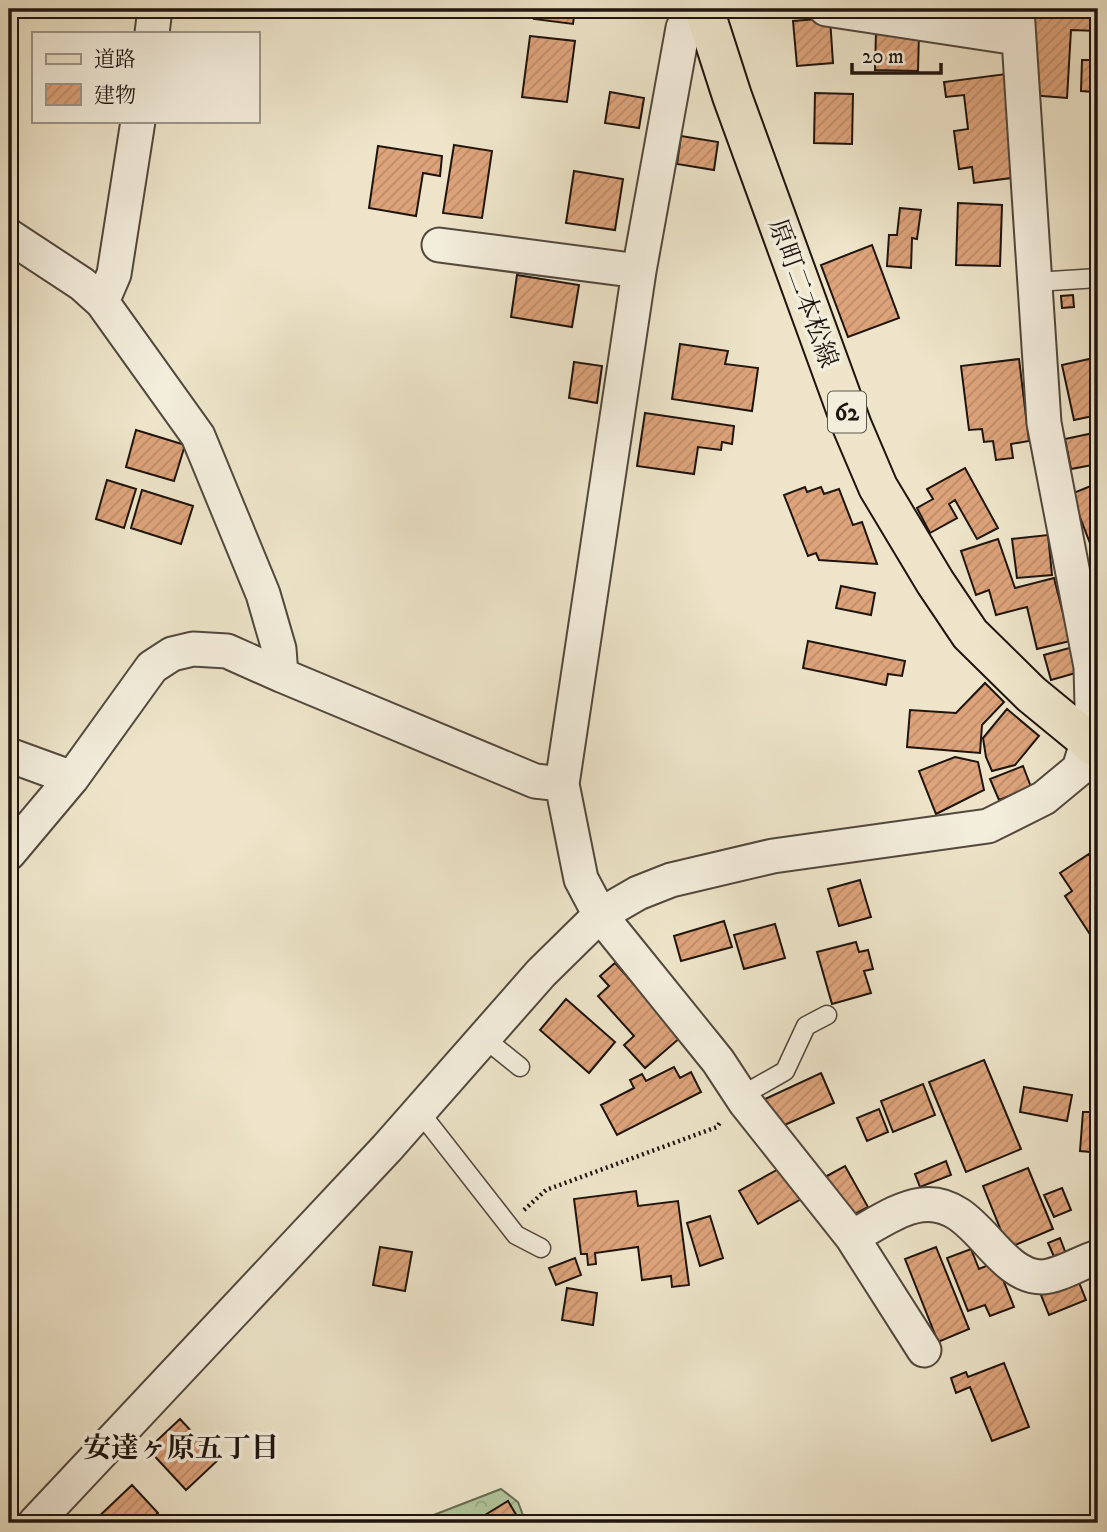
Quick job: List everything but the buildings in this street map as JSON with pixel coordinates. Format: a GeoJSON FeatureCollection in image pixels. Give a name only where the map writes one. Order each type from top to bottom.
{"type":"FeatureCollection","features":[{"type":"Feature","properties":{"kind":"main road","name":"原町二本松線"},"geometry":{"type":"LineString","coordinates":[[704,9],[732,96],[852,426],[878,487],[970,634],[1031,694],[1093,745]]}},
{"type":"Feature","properties":{"kind":"street"},"geometry":{"type":"LineString","coordinates":[[152,32],[156,9]]}},
{"type":"Feature","properties":{"kind":"street"},"geometry":{"type":"LineString","coordinates":[[693,9],[683,27],[639,271],[562,784],[581,879],[600,915],[718,1061],[740,1096],[852,1237],[924,1350]]}},
{"type":"Feature","properties":{"kind":"street"},"geometry":{"type":"LineString","coordinates":[[35,1523],[419,1111],[541,973],[600,915],[660,884],[728,866],[774,856],[988,826],[1044,798],[1079,769],[1093,745],[1091,667],[1044,424],[1017,24],[826,9]]}},
{"type":"Feature","properties":{"kind":"street"},"geometry":{"type":"LineString","coordinates":[[102,302],[114,274],[138,122]]}},
{"type":"Feature","properties":{"kind":"street"},"geometry":{"type":"LineString","coordinates":[[9,236],[82,284],[102,302],[198,436],[263,594],[279,649],[281,675]]}},
{"type":"Feature","properties":{"kind":"street"},"geometry":{"type":"LineString","coordinates":[[439,245],[639,271]]}},
{"type":"Feature","properties":{"kind":"street"},"geometry":{"type":"LineString","coordinates":[[9,853],[72,778],[152,667],[172,654],[193,649],[228,651],[535,781],[562,784]]}},
{"type":"Feature","properties":{"kind":"street"},"geometry":{"type":"LineString","coordinates":[[9,755],[72,778]]}},
{"type":"Feature","properties":{"kind":"street"},"geometry":{"type":"LineString","coordinates":[[852,1237],[919,1205],[938,1204],[957,1213],[1020,1273],[1043,1277],[1098,1257]]}},
{"type":"Feature","properties":{"kind":"lane"},"geometry":{"type":"LineString","coordinates":[[1035,282],[1098,278]]}},
{"type":"Feature","properties":{"kind":"lane"},"geometry":{"type":"LineString","coordinates":[[740,1096],[785,1071],[806,1026],[827,1016]]}},
{"type":"Feature","properties":{"kind":"lane"},"geometry":{"type":"LineString","coordinates":[[484,1038],[520,1067]]}},
{"type":"Feature","properties":{"kind":"lane"},"geometry":{"type":"LineString","coordinates":[[419,1111],[516,1236],[541,1248]]}},
{"type":"Feature","properties":{"kind":"path"},"geometry":{"type":"LineString","coordinates":[[509,1225],[546,1190],[717,1127],[740,1096]]}},
{"type":"Feature","properties":{"kind":"green space"},"geometry":{"type":"Polygon","coordinates":[[[501,1489],[518,1502],[526,1523],[413,1523],[501,1489]]]}},
{"type":"Feature","properties":{"kind":"district","name":"安達ヶ原五丁目"},"geometry":{"type":"Point","coordinates":[181,1447]}}]}
